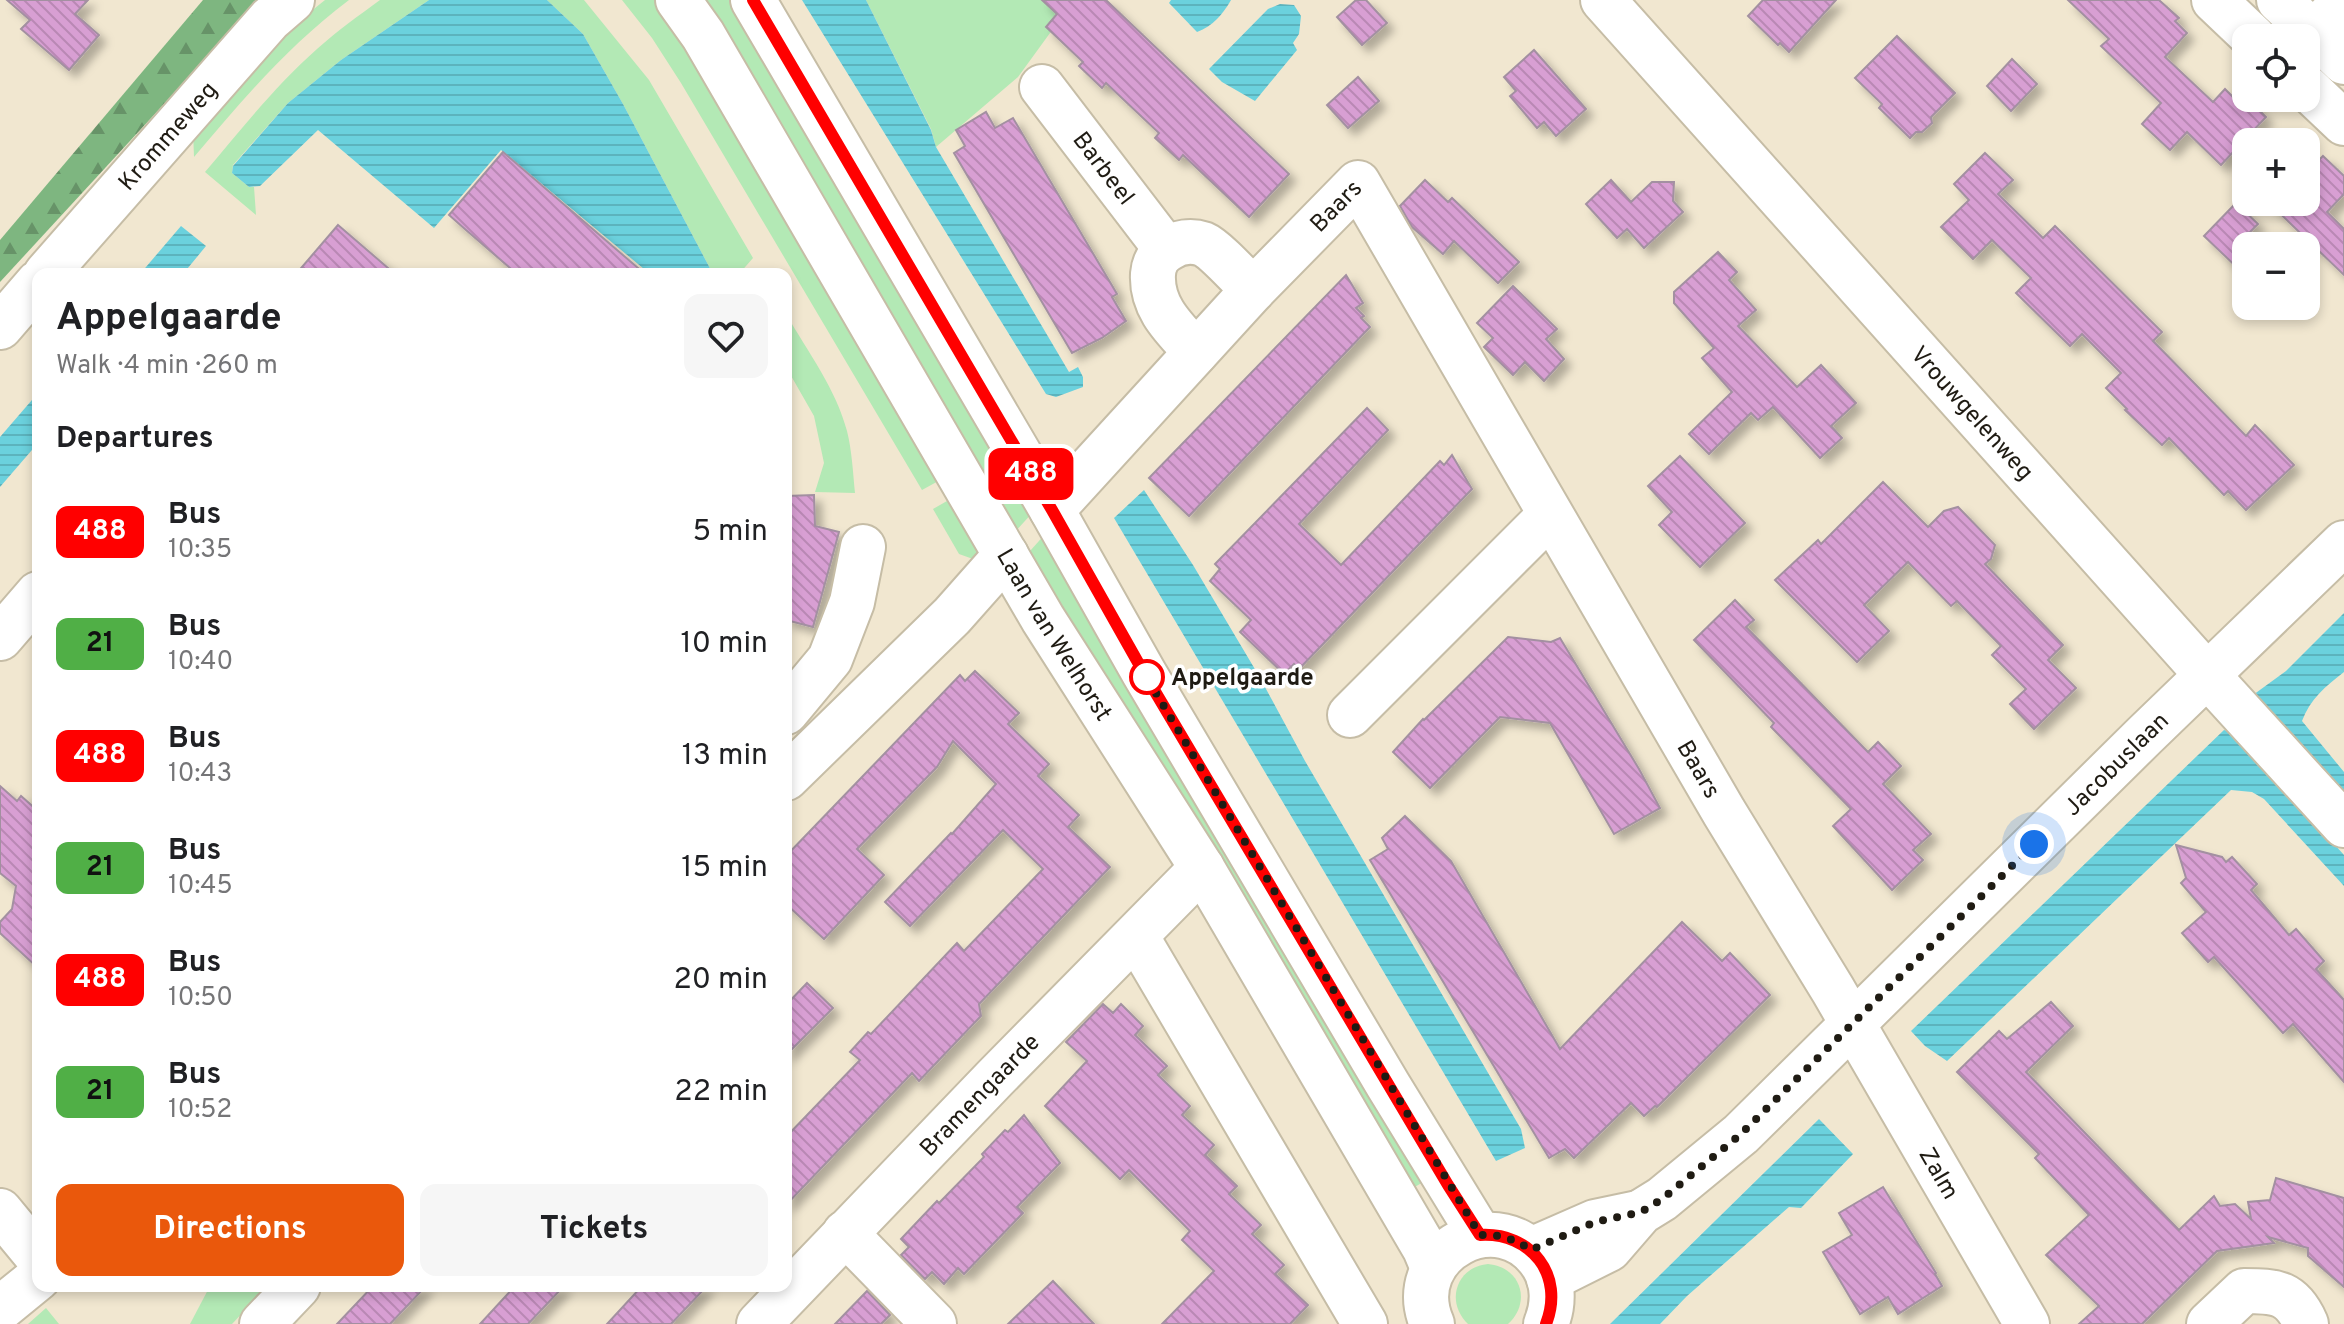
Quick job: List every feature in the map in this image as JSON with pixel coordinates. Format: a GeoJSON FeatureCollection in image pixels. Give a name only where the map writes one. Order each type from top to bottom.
{"type":"FeatureCollection","features":[{"type":"Feature","properties":{"kind":"street","name":"Krommeweg"},"geometry":{"type":"LineString","coordinates":[[51,268],[270,19],[292,0]]}},
{"type":"Feature","properties":{"kind":"street","name":"Laan van Welhorst"},"geometry":{"type":"LineString","coordinates":[[678,0],[703,35],[1043,619],[1202,868],[1425,1249],[1433,1268]]}},
{"type":"Feature","properties":{"kind":"street"},"geometry":{"type":"LineString","coordinates":[[753,0],[1144,673],[1480,1235]]}},
{"type":"Feature","properties":{"kind":"street","name":"Vrouwgelenweg"},"geometry":{"type":"LineString","coordinates":[[1603,0],[2344,825]]}},
{"type":"Feature","properties":{"kind":"street"},"geometry":{"type":"LineString","coordinates":[[2214,0],[2239,24]]}},
{"type":"Feature","properties":{"kind":"street"},"geometry":{"type":"LineString","coordinates":[[2279,0],[2321,45],[2344,1]]}},
{"type":"Feature","properties":{"kind":"street","name":"Barbeel"},"geometry":{"type":"LineString","coordinates":[[1042,87],[1166,249]]}},
{"type":"Feature","properties":{"kind":"street"},"geometry":{"type":"LineString","coordinates":[[2320,100],[2344,123]]}},
{"type":"Feature","properties":{"kind":"street","name":"Baars"},"geometry":{"type":"LineString","coordinates":[[1052,510],[1253,290],[1358,183],[1716,799],[1851,1024]]}},
{"type":"Feature","properties":{"kind":"street"},"geometry":{"type":"LineString","coordinates":[[1196,352],[1170,323],[1155,300],[1152,285],[1154,262],[1166,249],[1187,241],[1205,245],[1253,290]]}},
{"type":"Feature","properties":{"kind":"street"},"geometry":{"type":"LineString","coordinates":[[0,327],[32,290]]}},
{"type":"Feature","properties":{"kind":"street"},"geometry":{"type":"LineString","coordinates":[[1350,715],[1550,515]]}},
{"type":"Feature","properties":{"kind":"street","name":"Jacobuslaan"},"geometry":{"type":"LineString","coordinates":[[1540,1265],[1609,1249],[1641,1212],[1670,1193],[1741,1134],[2344,543]]}},
{"type":"Feature","properties":{"kind":"street"},"geometry":{"type":"LineString","coordinates":[[792,705],[830,659],[852,602],[863,547]]}},
{"type":"Feature","properties":{"kind":"street"},"geometry":{"type":"LineString","coordinates":[[792,772],[952,616],[1006,555]]}},
{"type":"Feature","properties":{"kind":"street"},"geometry":{"type":"LineString","coordinates":[[0,638],[32,601]]}},
{"type":"Feature","properties":{"kind":"street"},"geometry":{"type":"LineString","coordinates":[[830,659],[868,698]]}},
{"type":"Feature","properties":{"kind":"street","name":"Bramengaarde"},"geometry":{"type":"LineString","coordinates":[[792,1289],[1202,868]]}},
{"type":"Feature","properties":{"kind":"street"},"geometry":{"type":"LineString","coordinates":[[1136,936],[1365,1324]]}},
{"type":"Feature","properties":{"kind":"street","name":"Zalm"},"geometry":{"type":"LineString","coordinates":[[1851,1024],[2027,1324]]}},
{"type":"Feature","properties":{"kind":"street"},"geometry":{"type":"LineString","coordinates":[[0,1211],[32,1250]]}},
{"type":"Feature","properties":{"kind":"street"},"geometry":{"type":"LineString","coordinates":[[845,1233],[934,1324]]}},
{"type":"Feature","properties":{"kind":"street"},"geometry":{"type":"LineString","coordinates":[[1432,1324],[1426,1308],[1426,1294],[1433,1268],[1453,1246],[1480,1235],[1512,1239],[1540,1265],[1552,1303],[1546,1324]]}},
{"type":"Feature","properties":{"kind":"street"},"geometry":{"type":"LineString","coordinates":[[0,1309],[32,1283]]}},
{"type":"Feature","properties":{"kind":"street"},"geometry":{"type":"LineString","coordinates":[[2209,1324],[2244,1291],[2274,1291],[2299,1307],[2306,1324]]}},
{"type":"Feature","properties":{"kind":"street"},"geometry":{"type":"LineString","coordinates":[[262,1324],[292,1292]]}},
{"type":"Feature","properties":{"kind":"street","name":"Bramengaarde"},"geometry":{"type":"LineString","coordinates":[[759,1324],[789,1292]]}},
{"type":"Feature","properties":{"kind":"green space"},"geometry":{"type":"Polygon","coordinates":[[[203,0],[260,0],[0,282],[0,240],[203,0]]]}},
{"type":"Feature","properties":{"kind":"green space"},"geometry":{"type":"Polygon","coordinates":[[[325,0],[349,0],[286,55],[194,157],[193,130],[279,37],[325,0]]]}},
{"type":"Feature","properties":{"kind":"green space"},"geometry":{"type":"Polygon","coordinates":[[[380,0],[429,0],[341,60],[288,103],[233,165],[232,173],[249,187],[254,187],[256,215],[205,172],[302,63],[380,0]]]}},
{"type":"Feature","properties":{"kind":"green space"},"geometry":{"type":"Polygon","coordinates":[[[547,0],[584,0],[649,80],[753,258],[744,268],[710,268],[583,34],[547,0]]]}},
{"type":"Feature","properties":{"kind":"green space"},"geometry":{"type":"Polygon","coordinates":[[[622,0],[661,0],[942,479],[922,490],[652,38],[622,0]]]}},
{"type":"Feature","properties":{"kind":"green space"},"geometry":{"type":"Polygon","coordinates":[[[701,0],[732,0],[1035,510],[1014,533],[701,0]]]}},
{"type":"Feature","properties":{"kind":"green space"},"geometry":{"type":"Polygon","coordinates":[[[866,0],[1074,0],[1018,77],[936,147],[931,129],[866,0]]]}},
{"type":"Feature","properties":{"kind":"green space"},"geometry":{"type":"Polygon","coordinates":[[[792,324],[821,371],[842,415],[850,446],[855,493],[815,492],[824,463],[814,416],[792,378],[792,324]]]}},
{"type":"Feature","properties":{"kind":"green space"},"geometry":{"type":"Polygon","coordinates":[[[954,497],[983,548],[973,559],[959,554],[933,509],[954,497]]]}},
{"type":"Feature","properties":{"kind":"green space"},"geometry":{"type":"Polygon","coordinates":[[[1047,532],[1430,1178],[1408,1191],[1030,551],[1047,532]]]}},
{"type":"Feature","properties":{"kind":"green space"},"geometry":{"type":"Polygon","coordinates":[[[1488,1264],[1508,1272],[1515,1279],[1521,1296],[1520,1306],[1508,1324],[1468,1324],[1457,1306],[1457,1287],[1468,1272],[1488,1264]]]}},
{"type":"Feature","properties":{"kind":"green space"},"geometry":{"type":"Polygon","coordinates":[[[207,1292],[262,1292],[232,1324],[190,1324],[207,1292]]]}},
{"type":"Feature","properties":{"kind":"green space"},"geometry":{"type":"Polygon","coordinates":[[[46,1308],[59,1324],[28,1324],[46,1308]]]}},
{"type":"Feature","properties":{"kind":"water"},"geometry":{"type":"Polygon","coordinates":[[[429,0],[547,0],[583,34],[710,268],[643,268],[501,150],[434,228],[318,130],[260,186],[249,187],[232,173],[233,166],[288,103],[341,60],[429,0]]]}},
{"type":"Feature","properties":{"kind":"water"},"geometry":{"type":"Polygon","coordinates":[[[802,0],[866,0],[931,130],[936,147],[1069,372],[1078,367],[1083,377],[1083,387],[1056,397],[1046,394],[802,0]]]}},
{"type":"Feature","properties":{"kind":"water"},"geometry":{"type":"Polygon","coordinates":[[[1171,0],[1231,0],[1217,19],[1197,32],[1169,3],[1171,0]]]}},
{"type":"Feature","properties":{"kind":"water"},"geometry":{"type":"Polygon","coordinates":[[[1280,4],[1294,5],[1301,16],[1299,34],[1293,43],[1297,50],[1255,101],[1222,82],[1209,69],[1268,9],[1280,4]]]}},
{"type":"Feature","properties":{"kind":"water"},"geometry":{"type":"Polygon","coordinates":[[[181,226],[206,246],[188,268],[145,268],[181,226]]]}},
{"type":"Feature","properties":{"kind":"water"},"geometry":{"type":"Polygon","coordinates":[[[32,400],[32,450],[0,487],[0,437],[32,400]]]}},
{"type":"Feature","properties":{"kind":"water"},"geometry":{"type":"Polygon","coordinates":[[[1144,490],[1259,676],[1305,761],[1521,1129],[1525,1148],[1496,1161],[1114,518],[1144,490]]]}},
{"type":"Feature","properties":{"kind":"water"},"geometry":{"type":"Polygon","coordinates":[[[2344,613],[2344,672],[2314,700],[2302,721],[2344,772],[2344,796],[2253,695],[2286,671],[2344,613]]]}},
{"type":"Feature","properties":{"kind":"water"},"geometry":{"type":"Polygon","coordinates":[[[2224,730],[2234,733],[2344,855],[2344,886],[2264,799],[2252,792],[2231,790],[1947,1061],[1925,1046],[1911,1031],[2224,730]]]}},
{"type":"Feature","properties":{"kind":"water"},"geometry":{"type":"Polygon","coordinates":[[[1819,1119],[1853,1154],[1801,1208],[1789,1207],[1687,1296],[1660,1324],[1610,1324],[1819,1119]]]}},
{"type":"Feature","properties":{"kind":"building"},"geometry":{"type":"Polygon","coordinates":[[[7,0],[88,0],[75,14],[99,35],[69,70],[21,29],[30,20],[7,0]]]}},
{"type":"Feature","properties":{"kind":"building"},"geometry":{"type":"Polygon","coordinates":[[[1042,0],[1106,0],[1289,174],[1249,217],[1183,155],[1179,160],[1155,138],[1159,133],[1106,83],[1102,88],[1079,66],[1083,62],[1046,27],[1057,14],[1042,0]]]}},
{"type":"Feature","properties":{"kind":"building"},"geometry":{"type":"Polygon","coordinates":[[[1356,0],[1366,0],[1387,23],[1362,45],[1337,17],[1356,0]]]}},
{"type":"Feature","properties":{"kind":"building"},"geometry":{"type":"Polygon","coordinates":[[[1763,0],[1836,0],[1789,52],[1748,16],[1763,0]]]}},
{"type":"Feature","properties":{"kind":"building"},"geometry":{"type":"Polygon","coordinates":[[[2068,0],[2159,0],[2179,18],[2175,21],[2187,33],[2165,57],[2213,102],[2225,89],[2232,96],[2232,112],[2261,112],[2266,117],[2256,128],[2232,128],[2232,153],[2221,165],[2187,132],[2170,150],[2142,124],[2161,103],[2101,46],[2109,39],[2068,0]]]}},
{"type":"Feature","properties":{"kind":"building"},"geometry":{"type":"Polygon","coordinates":[[[1897,36],[1955,93],[1931,117],[1932,123],[1910,138],[1879,108],[1882,104],[1855,78],[1897,36]]]}},
{"type":"Feature","properties":{"kind":"building"},"geometry":{"type":"Polygon","coordinates":[[[1534,50],[1586,109],[1556,136],[1544,122],[1537,128],[1510,96],[1516,91],[1504,77],[1534,50]]]}},
{"type":"Feature","properties":{"kind":"building"},"geometry":{"type":"Polygon","coordinates":[[[2012,59],[2037,84],[2011,111],[1987,86],[2012,59]]]}},
{"type":"Feature","properties":{"kind":"building"},"geometry":{"type":"Polygon","coordinates":[[[1358,77],[1379,101],[1348,128],[1327,105],[1358,77]]]}},
{"type":"Feature","properties":{"kind":"building"},"geometry":{"type":"Polygon","coordinates":[[[986,112],[995,128],[1013,118],[1117,294],[1112,297],[1126,321],[1072,353],[954,153],[965,146],[956,130],[986,112]]]}},
{"type":"Feature","properties":{"kind":"building"},"geometry":{"type":"Polygon","coordinates":[[[503,152],[638,268],[510,268],[449,215],[503,152]]]}},
{"type":"Feature","properties":{"kind":"building"},"geometry":{"type":"Polygon","coordinates":[[[1985,153],[2013,180],[1998,194],[2043,238],[2055,226],[2162,332],[2153,341],[2246,436],[2255,425],[2294,465],[2246,510],[2228,491],[2224,495],[2169,438],[2162,445],[2125,410],[2106,388],[2121,373],[2082,334],[2070,346],[2016,293],[2031,278],[1992,240],[1973,259],[1941,227],[1969,200],[1954,184],[1985,153]]]}},
{"type":"Feature","properties":{"kind":"building"},"geometry":{"type":"Polygon","coordinates":[[[2323,156],[2344,176],[2344,194],[2327,212],[2344,229],[2344,275],[2320,252],[2320,232],[2299,232],[2283,216],[2320,216],[2320,159],[2323,156]]]}},
{"type":"Feature","properties":{"kind":"building"},"geometry":{"type":"Polygon","coordinates":[[[1425,180],[1448,202],[1452,198],[1519,262],[1498,283],[1454,241],[1443,254],[1412,227],[1400,206],[1425,180]]]}},
{"type":"Feature","properties":{"kind":"building"},"geometry":{"type":"Polygon","coordinates":[[[1611,180],[1631,202],[1652,182],[1674,182],[1673,201],[1683,212],[1644,248],[1627,229],[1617,238],[1586,204],[1611,180]]]}},
{"type":"Feature","properties":{"kind":"building"},"geometry":{"type":"Polygon","coordinates":[[[2232,207],[2232,216],[2250,216],[2258,224],[2250,232],[2232,232],[2232,263],[2204,236],[2232,207]]]}},
{"type":"Feature","properties":{"kind":"building"},"geometry":{"type":"Polygon","coordinates":[[[338,225],[388,268],[301,268],[338,225]]]}},
{"type":"Feature","properties":{"kind":"building"},"geometry":{"type":"Polygon","coordinates":[[[1718,252],[1737,272],[1729,280],[1756,310],[1738,326],[1797,387],[1821,365],[1856,403],[1831,426],[1842,438],[1820,458],[1773,407],[1758,420],[1751,413],[1709,454],[1689,434],[1732,392],[1702,358],[1714,348],[1674,303],[1674,292],[1718,252]]]}},
{"type":"Feature","properties":{"kind":"building"},"geometry":{"type":"Polygon","coordinates":[[[1346,275],[1363,303],[1356,308],[1370,327],[1189,516],[1149,478],[1346,275]]]}},
{"type":"Feature","properties":{"kind":"building"},"geometry":{"type":"Polygon","coordinates":[[[1513,286],[1557,329],[1546,339],[1564,359],[1544,381],[1525,362],[1513,375],[1484,347],[1493,338],[1477,323],[1513,286]]]}},
{"type":"Feature","properties":{"kind":"building"},"geometry":{"type":"Polygon","coordinates":[[[1367,408],[1388,430],[1299,524],[1341,565],[1440,461],[1444,465],[1452,455],[1472,489],[1299,669],[1294,664],[1284,674],[1240,632],[1251,620],[1210,581],[1220,569],[1215,564],[1367,408]]]}},
{"type":"Feature","properties":{"kind":"building"},"geometry":{"type":"Polygon","coordinates":[[[1680,456],[1745,523],[1700,567],[1659,525],[1672,512],[1648,486],[1680,456]]]}},
{"type":"Feature","properties":{"kind":"building"},"geometry":{"type":"Polygon","coordinates":[[[1883,482],[1928,527],[1944,511],[1958,507],[1995,545],[1991,559],[1985,564],[2063,645],[2048,660],[2076,688],[2034,729],[2010,704],[2026,689],[1992,655],[2001,646],[1957,601],[1951,606],[1908,562],[1864,605],[1889,631],[1857,662],[1775,580],[1818,540],[1821,544],[1883,482]]]}},
{"type":"Feature","properties":{"kind":"building"},"geometry":{"type":"Polygon","coordinates":[[[814,495],[815,526],[839,532],[813,627],[792,622],[792,496],[814,495]]]}},
{"type":"Feature","properties":{"kind":"building"},"geometry":{"type":"Polygon","coordinates":[[[1735,600],[1754,620],[1746,627],[1868,752],[1878,742],[1901,766],[1883,784],[1931,834],[1913,850],[1923,860],[1892,890],[1833,826],[1851,809],[1771,727],[1774,723],[1694,640],[1735,600]]]}},
{"type":"Feature","properties":{"kind":"building"},"geometry":{"type":"Polygon","coordinates":[[[1508,637],[1551,642],[1560,638],[1660,808],[1614,834],[1550,723],[1500,717],[1430,788],[1393,752],[1508,637]]]}},
{"type":"Feature","properties":{"kind":"building"},"geometry":{"type":"Polygon","coordinates":[[[975,671],[1019,713],[1008,724],[1049,764],[1038,776],[1079,815],[1068,827],[1110,867],[979,1004],[981,1016],[919,1081],[912,1073],[792,1199],[792,1131],[860,1060],[850,1052],[957,943],[964,951],[1043,869],[1003,830],[910,926],[885,902],[996,784],[953,741],[937,767],[857,849],[884,875],[824,939],[792,910],[792,850],[960,675],[965,681],[975,671]]]}},
{"type":"Feature","properties":{"kind":"building"},"geometry":{"type":"Polygon","coordinates":[[[0,786],[17,801],[21,796],[32,806],[32,962],[0,933],[0,922],[12,909],[16,886],[0,873],[0,786]]]}},
{"type":"Feature","properties":{"kind":"building"},"geometry":{"type":"Polygon","coordinates":[[[1405,816],[1451,861],[1560,1049],[1682,922],[1722,961],[1730,953],[1770,995],[1657,1107],[1644,1116],[1631,1103],[1574,1158],[1565,1149],[1549,1158],[1370,860],[1388,849],[1382,838],[1405,816]]]}},
{"type":"Feature","properties":{"kind":"building"},"geometry":{"type":"Polygon","coordinates":[[[2176,845],[2222,857],[2226,862],[2232,857],[2257,884],[2251,890],[2289,935],[2296,929],[2324,961],[2316,969],[2344,1000],[2344,1082],[2293,1024],[2283,1033],[2214,957],[2208,962],[2182,933],[2206,912],[2181,883],[2186,878],[2176,845]]]}},
{"type":"Feature","properties":{"kind":"building"},"geometry":{"type":"Polygon","coordinates":[[[807,983],[833,1008],[792,1049],[792,999],[807,983]]]}},
{"type":"Feature","properties":{"kind":"building"},"geometry":{"type":"Polygon","coordinates":[[[2051,1002],[2073,1026],[2026,1072],[2179,1230],[2214,1196],[2220,1206],[2235,1204],[2251,1219],[2248,1202],[2270,1200],[2276,1178],[2344,1198],[2344,1287],[2308,1256],[2308,1248],[2268,1237],[2274,1243],[2217,1251],[2142,1324],[2079,1324],[2099,1306],[2046,1255],[2089,1215],[2035,1158],[2039,1154],[1957,1072],[1999,1031],[2007,1039],[2051,1002]]]}},
{"type":"Feature","properties":{"kind":"building"},"geometry":{"type":"Polygon","coordinates":[[[1103,1004],[1113,1013],[1121,1004],[1143,1026],[1135,1035],[1167,1066],[1158,1075],[1190,1106],[1182,1115],[1214,1145],[1205,1155],[1237,1186],[1229,1194],[1261,1225],[1252,1234],[1284,1265],[1275,1274],[1308,1305],[1290,1324],[1162,1324],[1214,1271],[1182,1240],[1190,1231],[1129,1170],[1120,1179],[1045,1106],[1087,1061],[1066,1042],[1103,1004]]]}},
{"type":"Feature","properties":{"kind":"building"},"geometry":{"type":"Polygon","coordinates":[[[1024,1115],[1060,1163],[1017,1207],[1023,1213],[964,1274],[958,1268],[944,1284],[932,1272],[925,1279],[901,1255],[909,1247],[901,1239],[984,1157],[982,1154],[1005,1130],[1008,1132],[1024,1115]]]}},
{"type":"Feature","properties":{"kind":"building"},"geometry":{"type":"Polygon","coordinates":[[[1883,1187],[1942,1286],[1898,1314],[1888,1297],[1860,1314],[1823,1252],[1852,1235],[1839,1213],[1883,1187]]]}},
{"type":"Feature","properties":{"kind":"building"},"geometry":{"type":"Polygon","coordinates":[[[1053,1281],[1094,1324],[1008,1324],[1053,1281]]]}},
{"type":"Feature","properties":{"kind":"building"},"geometry":{"type":"Polygon","coordinates":[[[867,1291],[890,1315],[881,1324],[835,1324],[867,1291]]]}},
{"type":"Feature","properties":{"kind":"building"},"geometry":{"type":"Polygon","coordinates":[[[367,1292],[420,1292],[390,1324],[337,1324],[367,1292]]]}},
{"type":"Feature","properties":{"kind":"building"},"geometry":{"type":"Polygon","coordinates":[[[509,1292],[558,1292],[528,1324],[480,1324],[509,1292]]]}},
{"type":"Feature","properties":{"kind":"building"},"geometry":{"type":"Polygon","coordinates":[[[636,1292],[701,1292],[671,1324],[607,1324],[636,1292]]]}},
{"type":"Feature","properties":{"kind":"bus line","name":"488"},"geometry":{"type":"LineString","coordinates":[[753,0],[1144,673],[1448,1185],[1480,1235],[1512,1239],[1531,1250],[1542,1264],[1552,1291],[1546,1324]]}},
{"type":"Feature","properties":{"kind":"place","name":"Appelgaarde"},"geometry":{"type":"Point","coordinates":[1147,677]}},
{"type":"Feature","properties":{"kind":"route"},"geometry":{"type":"LineString","coordinates":[[1147,677],[1144,673],[1480,1235],[1502,1236],[1531,1250],[1595,1222],[1641,1212],[1703,1166],[1741,1134],[2034,844]]}}]}
